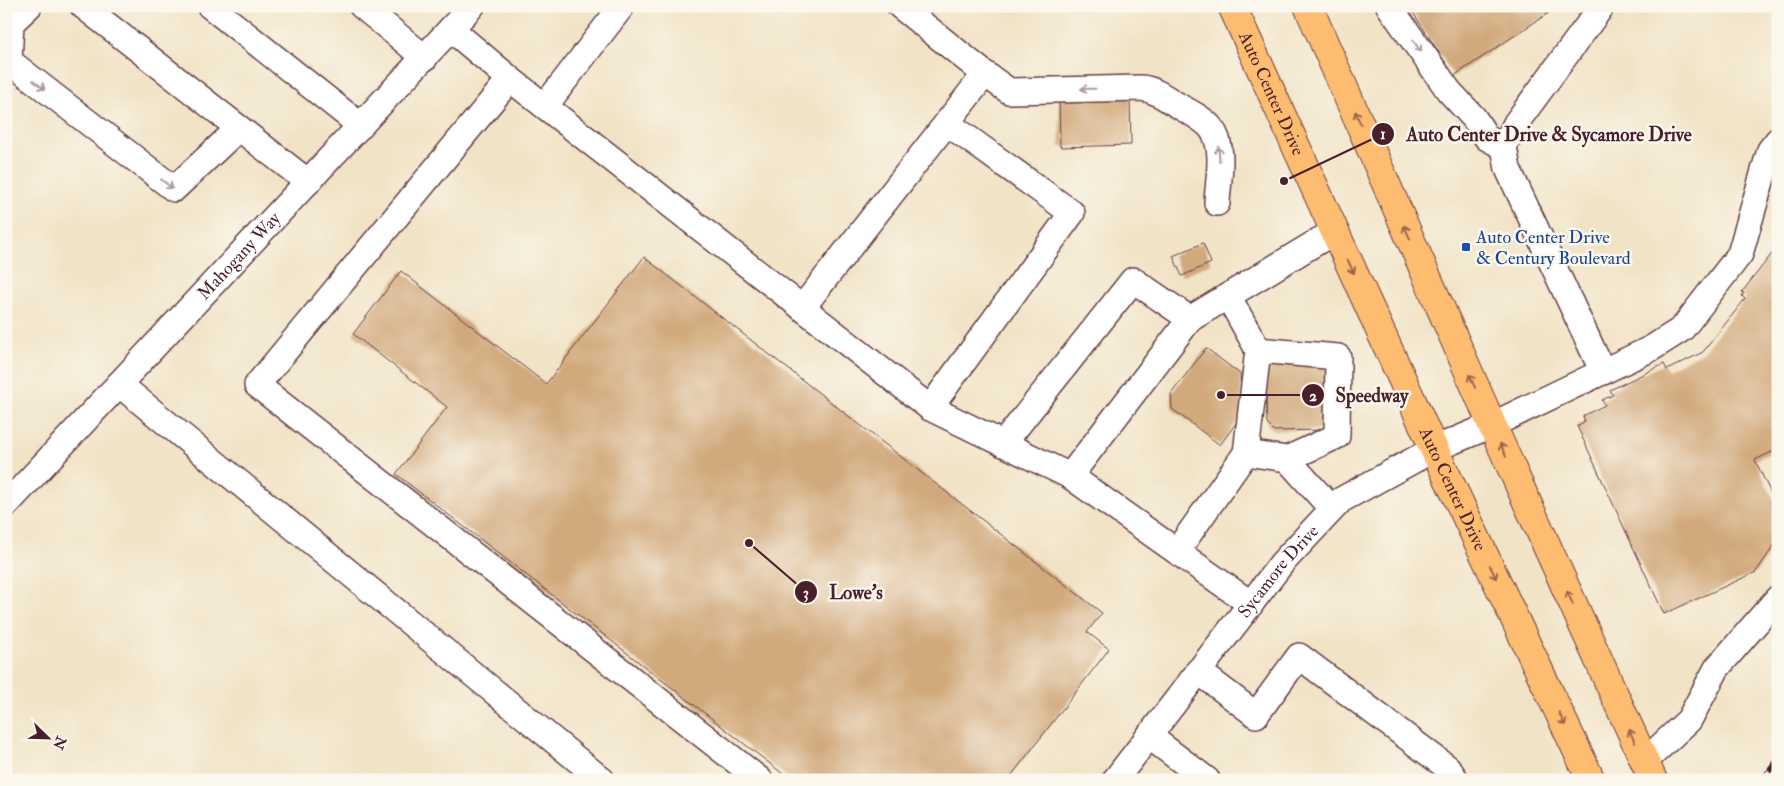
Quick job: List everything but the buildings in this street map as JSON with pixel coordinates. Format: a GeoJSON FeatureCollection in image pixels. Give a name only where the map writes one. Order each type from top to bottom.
{"type":"FeatureCollection","features":[{"type":"Feature","properties":{"kind":"main road","name":"Auto Center Drive"},"geometry":{"type":"LineString","coordinates":[[1232,6],[1434,449],[1591,780]]}},
{"type":"Feature","properties":{"kind":"main road"},"geometry":{"type":"LineString","coordinates":[[1308,6],[1492,425],[1648,771]]}},
{"type":"Feature","properties":{"kind":"street"},"geometry":{"type":"LineString","coordinates":[[29,6],[11,24],[9,61],[174,189],[239,128]]}},
{"type":"Feature","properties":{"kind":"street"},"geometry":{"type":"LineString","coordinates":[[83,6],[308,182]]}},
{"type":"Feature","properties":{"kind":"street"},"geometry":{"type":"LineString","coordinates":[[210,6],[360,126]]}},
{"type":"Feature","properties":{"kind":"street"},"geometry":{"type":"LineString","coordinates":[[362,6],[425,58]]}},
{"type":"Feature","properties":{"kind":"street","name":"Mahogany Way"},"geometry":{"type":"LineString","coordinates":[[6,505],[472,6]]}},
{"type":"Feature","properties":{"kind":"street"},"geometry":{"type":"LineString","coordinates":[[546,106],[622,6]]}},
{"type":"Feature","properties":{"kind":"street"},"geometry":{"type":"LineString","coordinates":[[900,6],[984,74],[1009,91],[1148,88],[1157,93],[1210,127],[1218,141],[1221,159],[1217,203]]}},
{"type":"Feature","properties":{"kind":"street"},"geometry":{"type":"LineString","coordinates":[[1389,6],[1449,91],[1474,118],[1486,138],[1504,147]]}},
{"type":"Feature","properties":{"kind":"street"},"geometry":{"type":"LineString","coordinates":[[1602,6],[1516,123],[1504,147],[1508,169],[1603,372]]}},
{"type":"Feature","properties":{"kind":"street"},"geometry":{"type":"LineString","coordinates":[[451,29],[510,79],[930,408],[1070,476],[1251,604]]}},
{"type":"Feature","properties":{"kind":"street"},"geometry":{"type":"LineString","coordinates":[[802,308],[984,74]]}},
{"type":"Feature","properties":{"kind":"street"},"geometry":{"type":"LineString","coordinates":[[510,79],[257,386],[760,780]]}},
{"type":"Feature","properties":{"kind":"street"},"geometry":{"type":"LineString","coordinates":[[930,408],[1072,213],[947,122]]}},
{"type":"Feature","properties":{"kind":"street","name":"Sycamore Drive"},"geometry":{"type":"LineString","coordinates":[[1115,780],[1282,563],[1341,500],[1434,449],[1492,425],[1603,372],[1652,348],[1682,329],[1740,254],[1770,150],[1778,140]]}},
{"type":"Feature","properties":{"kind":"street"},"geometry":{"type":"LineString","coordinates":[[1070,476],[1190,320],[1334,231]]}},
{"type":"Feature","properties":{"kind":"street"},"geometry":{"type":"LineString","coordinates":[[1003,444],[1133,280],[1190,320]]}},
{"type":"Feature","properties":{"kind":"street"},"geometry":{"type":"LineString","coordinates":[[1176,551],[1246,454],[1258,350],[1228,296]]}},
{"type":"Feature","properties":{"kind":"street"},"geometry":{"type":"LineString","coordinates":[[1246,454],[1287,459],[1337,436],[1338,357],[1258,350]]}},
{"type":"Feature","properties":{"kind":"street"},"geometry":{"type":"LineString","coordinates":[[119,384],[588,776]]}},
{"type":"Feature","properties":{"kind":"street"},"geometry":{"type":"LineString","coordinates":[[1287,459],[1332,509]]}},
{"type":"Feature","properties":{"kind":"street"},"geometry":{"type":"LineString","coordinates":[[1648,771],[1689,720],[1717,668],[1778,598]]}},
{"type":"Feature","properties":{"kind":"street"},"geometry":{"type":"LineString","coordinates":[[1198,671],[1256,714],[1299,656],[1448,776]]}},
{"type":"Feature","properties":{"kind":"street"},"geometry":{"type":"LineString","coordinates":[[1148,736],[1207,780]]}},
{"type":"Feature","properties":{"kind":"railway"},"geometry":{"type":"LineString","coordinates":[[1762,780],[1778,760]]}},
{"type":"Feature","properties":{"kind":"place","name":"Auto Center Drive & Sycamore Drive"},"geometry":{"type":"Point","coordinates":[1284,181]}},
{"type":"Feature","properties":{"kind":"place","name":"Auto Center Drive & Century Boulevard"},"geometry":{"type":"Point","coordinates":[1466,247]}},
{"type":"Feature","properties":{"kind":"place","name":"Speedway"},"geometry":{"type":"Point","coordinates":[1221,395]}},
{"type":"Feature","properties":{"kind":"place","name":"Lowe's"},"geometry":{"type":"Point","coordinates":[749,543]}}]}
